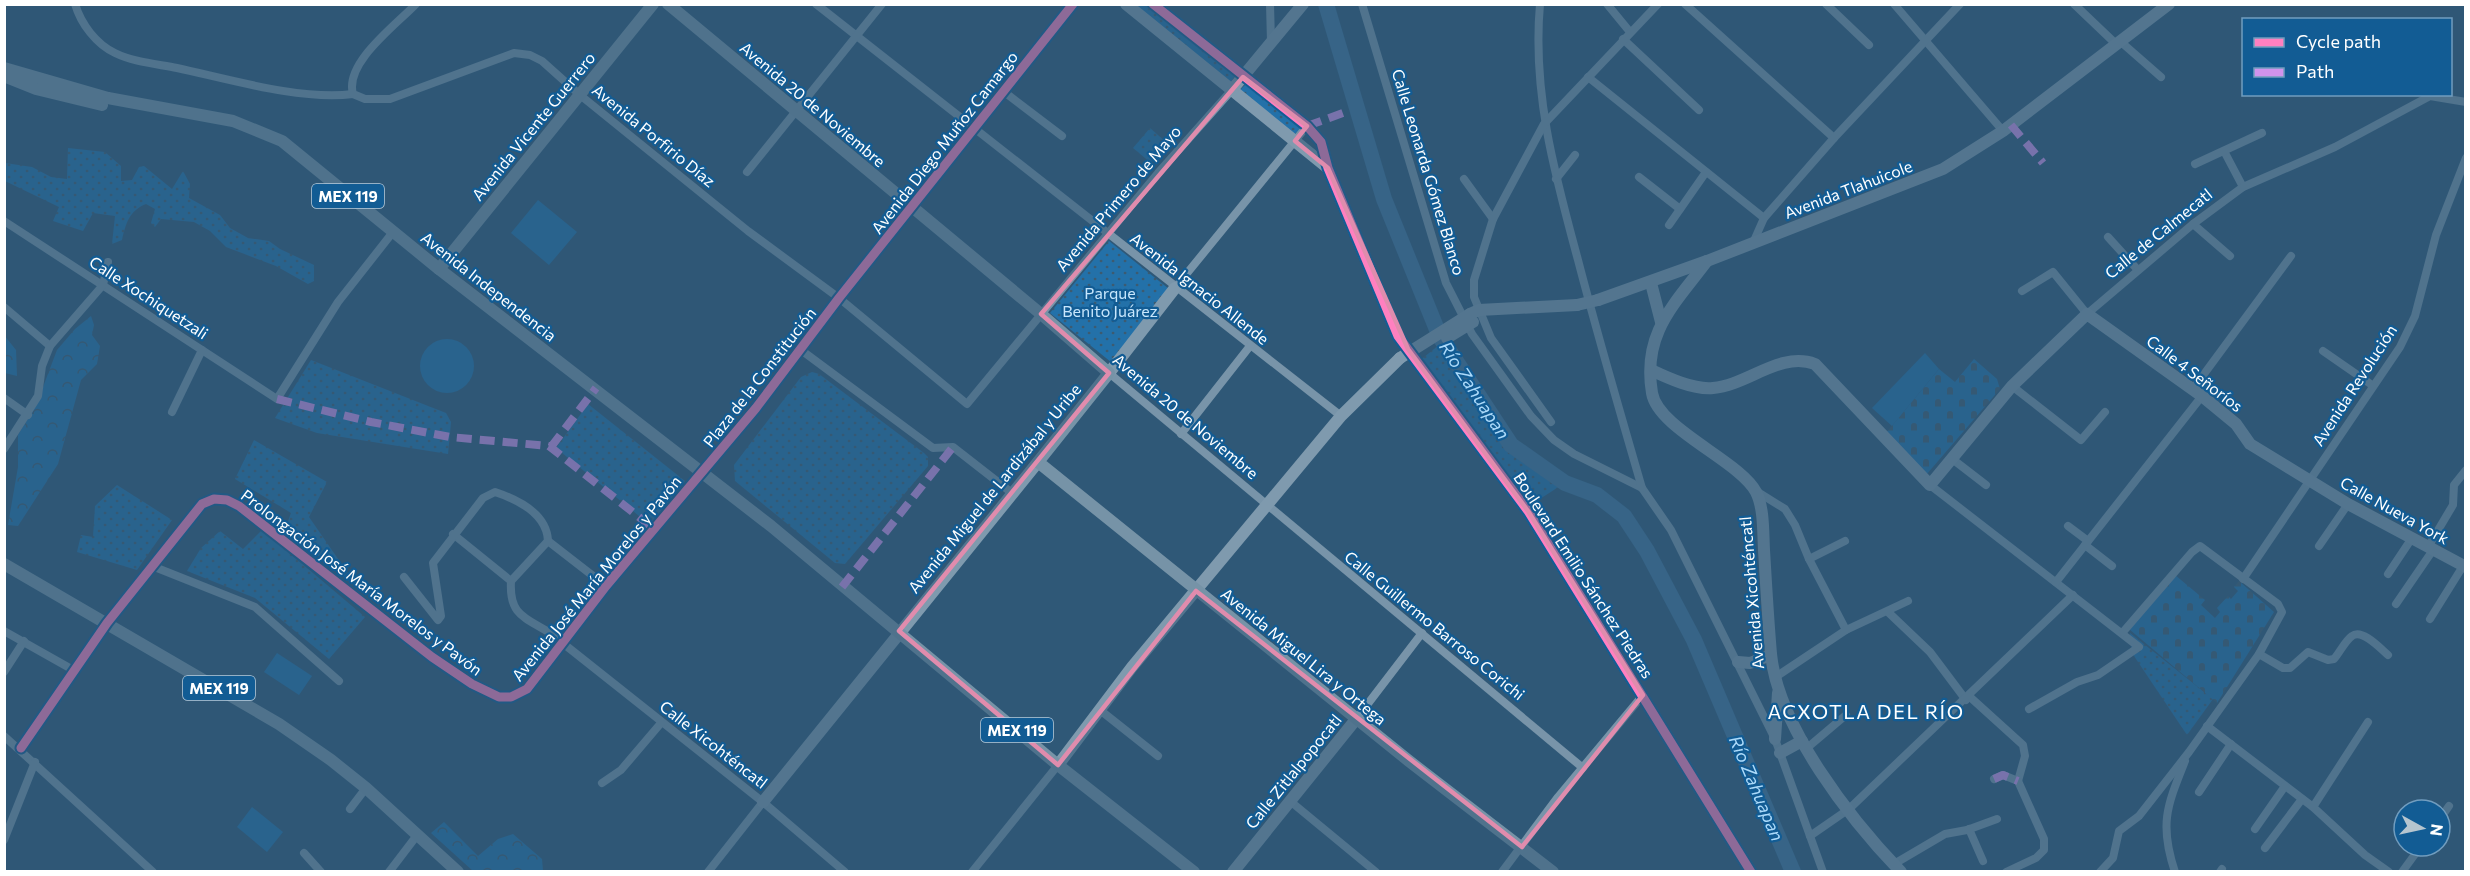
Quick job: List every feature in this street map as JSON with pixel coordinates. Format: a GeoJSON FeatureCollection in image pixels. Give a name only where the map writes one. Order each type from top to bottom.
{"type":"FeatureCollection","features":[{"type":"Feature","properties":{"kind":"main road","name":"Avenida Vicente Guerrero"},"geometry":{"type":"LineString","coordinates":[[439,269],[653,4]]}},
{"type":"Feature","properties":{"kind":"main road","name":"Avenida 20 de Noviembre"},"geometry":{"type":"LineString","coordinates":[[668,4],[1109,373]]}},
{"type":"Feature","properties":{"kind":"main road","name":"Avenida Independencia"},"geometry":{"type":"LineString","coordinates":[[4,68],[108,98],[211,116],[254,129],[282,141],[439,269],[596,388],[702,474]]}},
{"type":"Feature","properties":{"kind":"main road","name":"Avenida Independencia"},"geometry":{"type":"LineString","coordinates":[[4,77],[36,89],[111,107],[254,129]]}},
{"type":"Feature","properties":{"kind":"main road","name":"Avenida Miguel de Lardizábal y Uribe"},"geometry":{"type":"LineString","coordinates":[[1038,462],[1109,373]]}},
{"type":"Feature","properties":{"kind":"main road","name":"Avenida Miguel Lira y Ortega"},"geometry":{"type":"LineString","coordinates":[[1038,462],[1196,591],[1553,872]]}},
{"type":"Feature","properties":{"kind":"main road","name":"MEX 119"},"geometry":{"type":"LineString","coordinates":[[702,474],[776,530],[1058,765],[1194,872]]}},
{"type":"Feature","properties":{"kind":"main road","name":"MEX 119"},"geometry":{"type":"LineString","coordinates":[[4,564],[279,724],[331,760],[366,788],[458,872]]}},
{"type":"Feature","properties":{"kind":"street","name":"Avenida Porfirio Díaz"},"geometry":{"type":"LineString","coordinates":[[75,4],[98,42],[126,57],[274,89],[340,96],[353,94],[364,99],[390,99],[514,53],[530,55],[542,61],[579,95],[748,231],[839,298],[967,404]]}},
{"type":"Feature","properties":{"kind":"street"},"geometry":{"type":"LineString","coordinates":[[353,94],[351,85],[361,61],[416,4]]}},
{"type":"Feature","properties":{"kind":"street","name":"Avenida Ignacio Allende"},"geometry":{"type":"LineString","coordinates":[[816,4],[1341,416]]}},
{"type":"Feature","properties":{"kind":"street"},"geometry":{"type":"LineString","coordinates":[[747,172],[797,113],[882,4]]}},
{"type":"Feature","properties":{"kind":"street","name":"Avenida Diego Muñoz Camargo"},"geometry":{"type":"LineString","coordinates":[[839,298],[1073,4]]}},
{"type":"Feature","properties":{"kind":"street"},"geometry":{"type":"LineString","coordinates":[[1126,4],[1328,168]]}},
{"type":"Feature","properties":{"kind":"street"},"geometry":{"type":"LineString","coordinates":[[1153,4],[1308,126]]}},
{"type":"Feature","properties":{"kind":"street"},"geometry":{"type":"LineString","coordinates":[[1270,4],[1271,42]]}},
{"type":"Feature","properties":{"kind":"street","name":"Avenida Primero de Mayo"},"geometry":{"type":"LineString","coordinates":[[967,404],[1110,235],[1158,173],[1304,4]]}},
{"type":"Feature","properties":{"kind":"street","name":"Calle Leonarda Gómez Blanco"},"geometry":{"type":"LineString","coordinates":[[1362,4],[1446,283],[1473,334],[1531,416],[1554,440],[1574,454],[1642,488],[1671,530],[1775,739],[1822,872]]}},
{"type":"Feature","properties":{"kind":"street"},"geometry":{"type":"LineString","coordinates":[[1540,4],[1537,72],[1544,124],[1588,303],[1642,488]]}},
{"type":"Feature","properties":{"kind":"street"},"geometry":{"type":"LineString","coordinates":[[1607,4],[1626,36],[1699,110]]}},
{"type":"Feature","properties":{"kind":"street"},"geometry":{"type":"LineString","coordinates":[[1551,422],[1476,316],[1474,280],[1493,219],[1544,124],[1658,4]]}},
{"type":"Feature","properties":{"kind":"street"},"geometry":{"type":"LineString","coordinates":[[1685,4],[1834,138]]}},
{"type":"Feature","properties":{"kind":"street"},"geometry":{"type":"LineString","coordinates":[[1826,4],[1869,45]]}},
{"type":"Feature","properties":{"kind":"street"},"geometry":{"type":"LineString","coordinates":[[1894,4],[2003,131]]}},
{"type":"Feature","properties":{"kind":"street"},"geometry":{"type":"LineString","coordinates":[[1753,244],[1764,218],[1834,138],[1960,4]]}},
{"type":"Feature","properties":{"kind":"street"},"geometry":{"type":"LineString","coordinates":[[2074,4],[2161,77]]}},
{"type":"Feature","properties":{"kind":"street","name":"Avenida Tlahuicole"},"geometry":{"type":"LineString","coordinates":[[1476,316],[1496,309],[1588,303],[1753,244],[1943,169],[2003,131],[2169,4]]}},
{"type":"Feature","properties":{"kind":"street"},"geometry":{"type":"LineString","coordinates":[[1588,77],[1764,218]]}},
{"type":"Feature","properties":{"kind":"street"},"geometry":{"type":"LineString","coordinates":[[1003,91],[1062,136]]}},
{"type":"Feature","properties":{"kind":"street","name":"Calle de Calmecatl"},"geometry":{"type":"LineString","coordinates":[[1930,485],[2012,386],[2137,269],[2193,224],[2243,188],[2335,147],[2426,96]]}},
{"type":"Feature","properties":{"kind":"street","name":"Calle de Calmecatl"},"geometry":{"type":"LineString","coordinates":[[2433,96],[2466,102]]}},
{"type":"Feature","properties":{"kind":"street","name":"Avenida Miguel de Lardizábal y Uribe"},"geometry":{"type":"LineString","coordinates":[[1109,373],[1175,288],[1308,126]]}},
{"type":"Feature","properties":{"kind":"street","name":"Boulevard Emilio Sánchez Piedras"},"geometry":{"type":"LineString","coordinates":[[1308,126],[1320,142],[1328,168],[1398,336],[1528,511],[1751,872]]}},
{"type":"Feature","properties":{"kind":"street"},"geometry":{"type":"LineString","coordinates":[[2195,164],[2262,133]]}},
{"type":"Feature","properties":{"kind":"street"},"geometry":{"type":"LineString","coordinates":[[2224,152],[2243,188]]}},
{"type":"Feature","properties":{"kind":"street"},"geometry":{"type":"LineString","coordinates":[[1556,179],[1575,155]]}},
{"type":"Feature","properties":{"kind":"street","name":"Avenida Revolución"},"geometry":{"type":"LineString","coordinates":[[2243,579],[2372,385],[2400,347],[2415,316],[2436,235],[2466,158]]}},
{"type":"Feature","properties":{"kind":"street"},"geometry":{"type":"LineString","coordinates":[[1669,225],[1706,172]]}},
{"type":"Feature","properties":{"kind":"street"},"geometry":{"type":"LineString","coordinates":[[1639,177],[1680,209]]}},
{"type":"Feature","properties":{"kind":"street"},"geometry":{"type":"LineString","coordinates":[[1464,179],[1493,219]]}},
{"type":"Feature","properties":{"kind":"street","name":"Calle Xochiquetzali"},"geometry":{"type":"LineString","coordinates":[[4,221],[277,399],[338,302],[393,232]]}},
{"type":"Feature","properties":{"kind":"street"},"geometry":{"type":"LineString","coordinates":[[2193,224],[2230,256]]}},
{"type":"Feature","properties":{"kind":"street"},"geometry":{"type":"LineString","coordinates":[[2108,237],[2137,269]]}},
{"type":"Feature","properties":{"kind":"street"},"geometry":{"type":"LineString","coordinates":[[2056,582],[2197,392],[2291,256]]}},
{"type":"Feature","properties":{"kind":"street"},"geometry":{"type":"LineString","coordinates":[[1707,261],[1661,322],[1652,347],[1652,396],[1660,410],[1755,491],[1785,509],[1846,630]]}},
{"type":"Feature","properties":{"kind":"street"},"geometry":{"type":"LineString","coordinates":[[4,449],[28,415],[38,396],[42,366],[50,346],[103,285],[108,262]]}},
{"type":"Feature","properties":{"kind":"street"},"geometry":{"type":"LineString","coordinates":[[2022,291],[2053,272],[2087,314]]}},
{"type":"Feature","properties":{"kind":"street"},"geometry":{"type":"LineString","coordinates":[[1651,282],[1661,322]]}},
{"type":"Feature","properties":{"kind":"street","name":"Plaza de la Constitución"},"geometry":{"type":"LineString","coordinates":[[702,474],[801,350],[839,298]]}},
{"type":"Feature","properties":{"kind":"street"},"geometry":{"type":"LineString","coordinates":[[4,308],[50,346]]}},
{"type":"Feature","properties":{"kind":"street","name":"Calle 4 Señoríos"},"geometry":{"type":"LineString","coordinates":[[2087,314],[2197,392],[2236,424],[2250,444],[2309,481]]}},
{"type":"Feature","properties":{"kind":"street"},"geometry":{"type":"LineString","coordinates":[[973,871],[1058,765],[1132,667],[1341,416],[1391,369],[1476,316]]}},
{"type":"Feature","properties":{"kind":"street"},"geometry":{"type":"LineString","coordinates":[[1181,434],[1250,346]]}},
{"type":"Feature","properties":{"kind":"street"},"geometry":{"type":"LineString","coordinates":[[172,412],[202,350]]}},
{"type":"Feature","properties":{"kind":"street","name":"Plaza de la Constitución"},"geometry":{"type":"LineString","coordinates":[[801,350],[933,448],[953,447],[1012,493]]}},
{"type":"Feature","properties":{"kind":"street"},"geometry":{"type":"LineString","coordinates":[[2323,351],[2372,385]]}},
{"type":"Feature","properties":{"kind":"street"},"geometry":{"type":"LineString","coordinates":[[1651,370],[1710,388],[1725,386],[1788,361],[1815,364],[1930,485],[2123,632],[2139,647],[2098,675],[2077,682],[2029,709]]}},
{"type":"Feature","properties":{"kind":"street","name":"Avenida 20 de Noviembre"},"geometry":{"type":"LineString","coordinates":[[1109,373],[1268,506]]}},
{"type":"Feature","properties":{"kind":"street"},"geometry":{"type":"LineString","coordinates":[[2012,386],[2080,440],[2105,412]]}},
{"type":"Feature","properties":{"kind":"street"},"geometry":{"type":"LineString","coordinates":[[4,398],[28,415]]}},
{"type":"Feature","properties":{"kind":"street"},"geometry":{"type":"LineString","coordinates":[[1951,458],[1986,485]]}},
{"type":"Feature","properties":{"kind":"street","name":"Avenida Miguel de Lardizábal y Uribe"},"geometry":{"type":"LineString","coordinates":[[708,872],[899,631],[1038,462]]}},
{"type":"Feature","properties":{"kind":"street"},"geometry":{"type":"LineString","coordinates":[[2396,604],[2453,505],[2454,485],[2466,470]]}},
{"type":"Feature","properties":{"kind":"street","name":"Avenida José María Morelos y Pavón"},"geometry":{"type":"LineString","coordinates":[[511,697],[527,689],[606,586],[702,474]]}},
{"type":"Feature","properties":{"kind":"street","name":"Calle Nueva York"},"geometry":{"type":"LineString","coordinates":[[2309,481],[2464,567]]}},
{"type":"Feature","properties":{"kind":"street","name":"Avenida Xicohténcatl"},"geometry":{"type":"LineString","coordinates":[[1755,491],[1762,516],[1771,655],[1778,693],[1805,744],[1849,809],[1898,868]]}},
{"type":"Feature","properties":{"kind":"street"},"geometry":{"type":"LineString","coordinates":[[404,577],[438,620],[441,616],[433,563],[453,534],[483,498],[495,492],[511,497],[535,512],[548,528],[548,541],[511,581],[453,534]]}},
{"type":"Feature","properties":{"kind":"street","name":"Prolongación José María Morelos y Pavón"},"geometry":{"type":"LineString","coordinates":[[21,748],[106,623],[202,504],[214,499],[227,500],[266,525],[432,657],[491,694],[511,697]]}},
{"type":"Feature","properties":{"kind":"street"},"geometry":{"type":"LineString","coordinates":[[2319,546],[2348,504]]}},
{"type":"Feature","properties":{"kind":"street","name":"Calle Guillermo Barroso Corichi"},"geometry":{"type":"LineString","coordinates":[[1268,506],[1583,768]]}},
{"type":"Feature","properties":{"kind":"street"},"geometry":{"type":"LineString","coordinates":[[2068,526],[2112,566]]}},
{"type":"Feature","properties":{"kind":"street"},"geometry":{"type":"LineString","coordinates":[[2388,574],[2412,538]]}},
{"type":"Feature","properties":{"kind":"street"},"geometry":{"type":"LineString","coordinates":[[548,541],[606,586]]}},
{"type":"Feature","properties":{"kind":"street"},"geometry":{"type":"LineString","coordinates":[[1809,559],[1845,541]]}},
{"type":"Feature","properties":{"kind":"street"},"geometry":{"type":"LineString","coordinates":[[2100,872],[2114,858],[2119,831],[2139,816],[2189,752],[2259,654],[2282,612],[2278,604],[2200,546],[2192,552],[2123,632]]}},
{"type":"Feature","properties":{"kind":"street"},"geometry":{"type":"LineString","coordinates":[[153,566],[255,607],[339,681]]}},
{"type":"Feature","properties":{"kind":"street"},"geometry":{"type":"LineString","coordinates":[[2430,618],[2464,567]]}},
{"type":"Feature","properties":{"kind":"street","name":"Calle Xicohténcatl"},"geometry":{"type":"LineString","coordinates":[[511,581],[510,597],[515,612],[562,643],[763,802],[845,872]]}},
{"type":"Feature","properties":{"kind":"street"},"geometry":{"type":"LineString","coordinates":[[1810,836],[1849,809],[1968,698],[2073,595]]}},
{"type":"Feature","properties":{"kind":"street"},"geometry":{"type":"LineString","coordinates":[[1774,678],[1846,630],[1908,601]]}},
{"type":"Feature","properties":{"kind":"street"},"geometry":{"type":"LineString","coordinates":[[1888,612],[1930,652],[1968,698],[2023,746],[2025,756],[2018,781],[2044,840],[2044,850],[2036,858],[2006,872]]}},
{"type":"Feature","properties":{"kind":"street"},"geometry":{"type":"LineString","coordinates":[[4,631],[75,671]]}},
{"type":"Feature","properties":{"kind":"street","name":"Calle Zitlalpopocatl"},"geometry":{"type":"LineString","coordinates":[[1233,872],[1422,633]]}},
{"type":"Feature","properties":{"kind":"street"},"geometry":{"type":"LineString","coordinates":[[2259,654],[2283,668],[2290,668],[2308,652],[2328,660],[2334,659],[2356,634],[2362,635],[2388,655]]}},
{"type":"Feature","properties":{"kind":"street"},"geometry":{"type":"LineString","coordinates":[[4,672],[24,641]]}},
{"type":"Feature","properties":{"kind":"street"},"geometry":{"type":"LineString","coordinates":[[1737,662],[1750,663],[1771,655]]}},
{"type":"Feature","properties":{"kind":"street"},"geometry":{"type":"LineString","coordinates":[[1775,739],[1778,693]]}},
{"type":"Feature","properties":{"kind":"street"},"geometry":{"type":"LineString","coordinates":[[1502,872],[1643,694]]}},
{"type":"Feature","properties":{"kind":"street"},"geometry":{"type":"LineString","coordinates":[[1100,710],[1158,756]]}},
{"type":"Feature","properties":{"kind":"street"},"geometry":{"type":"LineString","coordinates":[[1780,753],[1805,744],[1846,716]]}},
{"type":"Feature","properties":{"kind":"street"},"geometry":{"type":"LineString","coordinates":[[2313,807],[2368,722]]}},
{"type":"Feature","properties":{"kind":"street"},"geometry":{"type":"LineString","coordinates":[[602,783],[621,770],[661,723]]}},
{"type":"Feature","properties":{"kind":"street"},"geometry":{"type":"LineString","coordinates":[[2207,726],[2313,807],[2366,855],[2389,872]]}},
{"type":"Feature","properties":{"kind":"street"},"geometry":{"type":"LineString","coordinates":[[4,736],[21,748],[148,870]]}},
{"type":"Feature","properties":{"kind":"street"},"geometry":{"type":"LineString","coordinates":[[2199,792],[2231,744]]}},
{"type":"Feature","properties":{"kind":"street"},"geometry":{"type":"LineString","coordinates":[[2175,872],[2165,839],[2169,800],[2189,752]]}},
{"type":"Feature","properties":{"kind":"street"},"geometry":{"type":"LineString","coordinates":[[4,840],[9,818],[35,762]]}},
{"type":"Feature","properties":{"kind":"street"},"geometry":{"type":"LineString","coordinates":[[1994,779],[2003,775],[2018,781]]}},
{"type":"Feature","properties":{"kind":"street"},"geometry":{"type":"LineString","coordinates":[[2255,829],[2285,786]]}},
{"type":"Feature","properties":{"kind":"street"},"geometry":{"type":"LineString","coordinates":[[350,809],[366,788]]}},
{"type":"Feature","properties":{"kind":"street"},"geometry":{"type":"LineString","coordinates":[[2265,848],[2302,799]]}},
{"type":"Feature","properties":{"kind":"street"},"geometry":{"type":"LineString","coordinates":[[1290,801],[1376,872]]}},
{"type":"Feature","properties":{"kind":"street"},"geometry":{"type":"LineString","coordinates":[[1898,868],[1945,834],[1969,829],[1997,819]]}},
{"type":"Feature","properties":{"kind":"street"},"geometry":{"type":"LineString","coordinates":[[1969,829],[1983,861]]}},
{"type":"Feature","properties":{"kind":"street"},"geometry":{"type":"LineString","coordinates":[[389,872],[418,834]]}},
{"type":"Feature","properties":{"kind":"street"},"geometry":{"type":"LineString","coordinates":[[304,853],[321,872]]}},
{"type":"Feature","properties":{"kind":"street"},"geometry":{"type":"LineString","coordinates":[[2403,872],[2413,858]]}},
{"type":"Feature","properties":{"kind":"highlighted area"},"geometry":{"type":"Polygon","coordinates":[[[1243,77],[1307,126],[1295,141],[1328,168],[1408,349],[1528,511],[1643,695],[1522,847],[1196,591],[1058,765],[899,631],[1109,373],[1041,314],[1243,77]]]}},
{"type":"Feature","properties":{"kind":"green space"},"geometry":{"type":"Polygon","coordinates":[[[1134,5],[1150,5],[1236,74],[1229,85],[1134,5]]]}},
{"type":"Feature","properties":{"kind":"green space"},"geometry":{"type":"Polygon","coordinates":[[[1247,83],[1300,129],[1292,137],[1238,92],[1247,83]]]}},
{"type":"Feature","properties":{"kind":"green space"},"geometry":{"type":"Polygon","coordinates":[[[1150,128],[1167,143],[1151,163],[1133,148],[1150,128]]]}},
{"type":"Feature","properties":{"kind":"green space"},"geometry":{"type":"Polygon","coordinates":[[[68,148],[105,152],[121,166],[121,181],[132,180],[139,167],[144,166],[172,189],[183,171],[190,184],[189,198],[220,215],[230,228],[248,238],[269,241],[280,249],[314,265],[314,281],[308,284],[276,266],[226,247],[210,231],[194,222],[161,219],[155,227],[151,223],[155,209],[146,204],[129,218],[122,240],[112,244],[115,216],[93,213],[83,231],[53,221],[59,207],[5,181],[5,163],[32,167],[51,177],[67,179],[68,148]]]}},
{"type":"Feature","properties":{"kind":"green space"},"geometry":{"type":"Polygon","coordinates":[[[538,200],[577,232],[549,265],[511,233],[538,200]]]}},
{"type":"Feature","properties":{"kind":"green space","name":"Parque Benito Juárez"},"geometry":{"type":"Polygon","coordinates":[[[1109,241],[1169,289],[1111,362],[1050,313],[1109,241]]]}},
{"type":"Feature","properties":{"kind":"green space"},"geometry":{"type":"Polygon","coordinates":[[[91,316],[94,325],[92,335],[100,346],[97,364],[81,380],[58,464],[18,526],[8,525],[18,467],[18,435],[37,403],[57,350],[75,329],[91,316]]]}},
{"type":"Feature","properties":{"kind":"green space"},"geometry":{"type":"Polygon","coordinates":[[[4,335],[16,350],[17,376],[5,373],[4,335]]]}},
{"type":"Feature","properties":{"kind":"green space"},"geometry":{"type":"Polygon","coordinates":[[[442,339],[452,339],[462,343],[470,351],[474,366],[470,381],[462,389],[452,393],[442,393],[432,389],[424,381],[420,371],[420,361],[424,351],[432,343],[442,339]]]}},
{"type":"Feature","properties":{"kind":"green space"},"geometry":{"type":"Polygon","coordinates":[[[1439,345],[1483,414],[1519,456],[1560,486],[1532,504],[1418,362],[1439,345]]]}},
{"type":"Feature","properties":{"kind":"green space"},"geometry":{"type":"Polygon","coordinates":[[[1925,353],[1939,369],[1892,426],[1872,408],[1925,353]]]}},
{"type":"Feature","properties":{"kind":"green space"},"geometry":{"type":"Polygon","coordinates":[[[1974,359],[1997,379],[2000,389],[1926,475],[1886,433],[1939,369],[1955,382],[1974,359]]]}},
{"type":"Feature","properties":{"kind":"green space"},"geometry":{"type":"Polygon","coordinates":[[[311,360],[446,413],[451,422],[448,454],[317,433],[275,418],[311,360]]]}},
{"type":"Feature","properties":{"kind":"green space"},"geometry":{"type":"Polygon","coordinates":[[[812,372],[819,374],[928,457],[928,466],[845,564],[835,563],[735,481],[734,465],[801,377],[812,372]]]}},
{"type":"Feature","properties":{"kind":"green space"},"geometry":{"type":"Polygon","coordinates":[[[588,404],[685,481],[650,525],[556,448],[588,404]]]}},
{"type":"Feature","properties":{"kind":"green space"},"geometry":{"type":"Polygon","coordinates":[[[254,440],[327,482],[309,517],[352,579],[350,582],[285,529],[291,513],[235,479],[254,440]]]}},
{"type":"Feature","properties":{"kind":"green space"},"geometry":{"type":"Polygon","coordinates":[[[117,485],[172,520],[137,570],[77,552],[81,535],[93,537],[95,506],[117,485]]]}},
{"type":"Feature","properties":{"kind":"green space"},"geometry":{"type":"Polygon","coordinates":[[[262,530],[365,617],[329,659],[255,598],[187,571],[201,548],[220,531],[243,549],[262,530]]]}},
{"type":"Feature","properties":{"kind":"green space"},"geometry":{"type":"Polygon","coordinates":[[[2175,575],[2205,600],[2201,605],[2215,618],[2220,612],[2217,608],[2228,596],[2231,599],[2238,591],[2234,587],[2239,581],[2274,612],[2217,703],[2129,629],[2175,575]]]}},
{"type":"Feature","properties":{"kind":"green space"},"geometry":{"type":"Polygon","coordinates":[[[2130,633],[2213,699],[2187,735],[2132,653],[2130,633]]]}},
{"type":"Feature","properties":{"kind":"green space"},"geometry":{"type":"Polygon","coordinates":[[[277,653],[312,676],[299,695],[264,672],[277,653]]]}},
{"type":"Feature","properties":{"kind":"green space"},"geometry":{"type":"Polygon","coordinates":[[[252,807],[283,832],[267,852],[237,827],[252,807]]]}},
{"type":"Feature","properties":{"kind":"green space"},"geometry":{"type":"Polygon","coordinates":[[[444,822],[478,856],[498,839],[513,834],[542,859],[543,871],[473,871],[431,833],[444,822]]]}},
{"type":"Feature","properties":{"kind":"waterway","name":"Río Zahuapan"},"geometry":{"type":"LineString","coordinates":[[1326,4],[1384,199],[1440,337],[1511,445],[1565,483],[1597,495],[1624,516],[1647,551],[1694,640],[1793,872]]}},
{"type":"Feature","properties":{"kind":"marked path"},"geometry":{"type":"LineString","coordinates":[[1307,126],[1343,113]]}},
{"type":"Feature","properties":{"kind":"marked path"},"geometry":{"type":"LineString","coordinates":[[2011,125],[2043,163]]}},
{"type":"Feature","properties":{"kind":"marked path"},"geometry":{"type":"LineString","coordinates":[[551,447],[596,388]]}},
{"type":"Feature","properties":{"kind":"marked path"},"geometry":{"type":"LineString","coordinates":[[277,399],[371,422],[450,437],[549,446],[654,529]]}},
{"type":"Feature","properties":{"kind":"marked path"},"geometry":{"type":"LineString","coordinates":[[842,587],[953,447]]}},
{"type":"Feature","properties":{"kind":"marked path"},"geometry":{"type":"LineString","coordinates":[[1994,779],[2003,775],[2018,781]]}},
{"type":"Feature","properties":{"kind":"cycle path"},"geometry":{"type":"LineString","coordinates":[[21,748],[107,623],[202,504],[214,499],[227,500],[239,506],[432,657],[472,684],[499,697],[511,697],[527,689],[606,586],[756,408],[839,298],[1073,4]]}},
{"type":"Feature","properties":{"kind":"cycle path"},"geometry":{"type":"LineString","coordinates":[[1153,4],[1307,126],[1321,142],[1328,168],[1398,336],[1528,511],[1751,872]]}},
{"type":"Feature","properties":{"kind":"district","name":"ACXOTLA DEL RÍO"},"geometry":{"type":"Point","coordinates":[1866,711]}}]}
